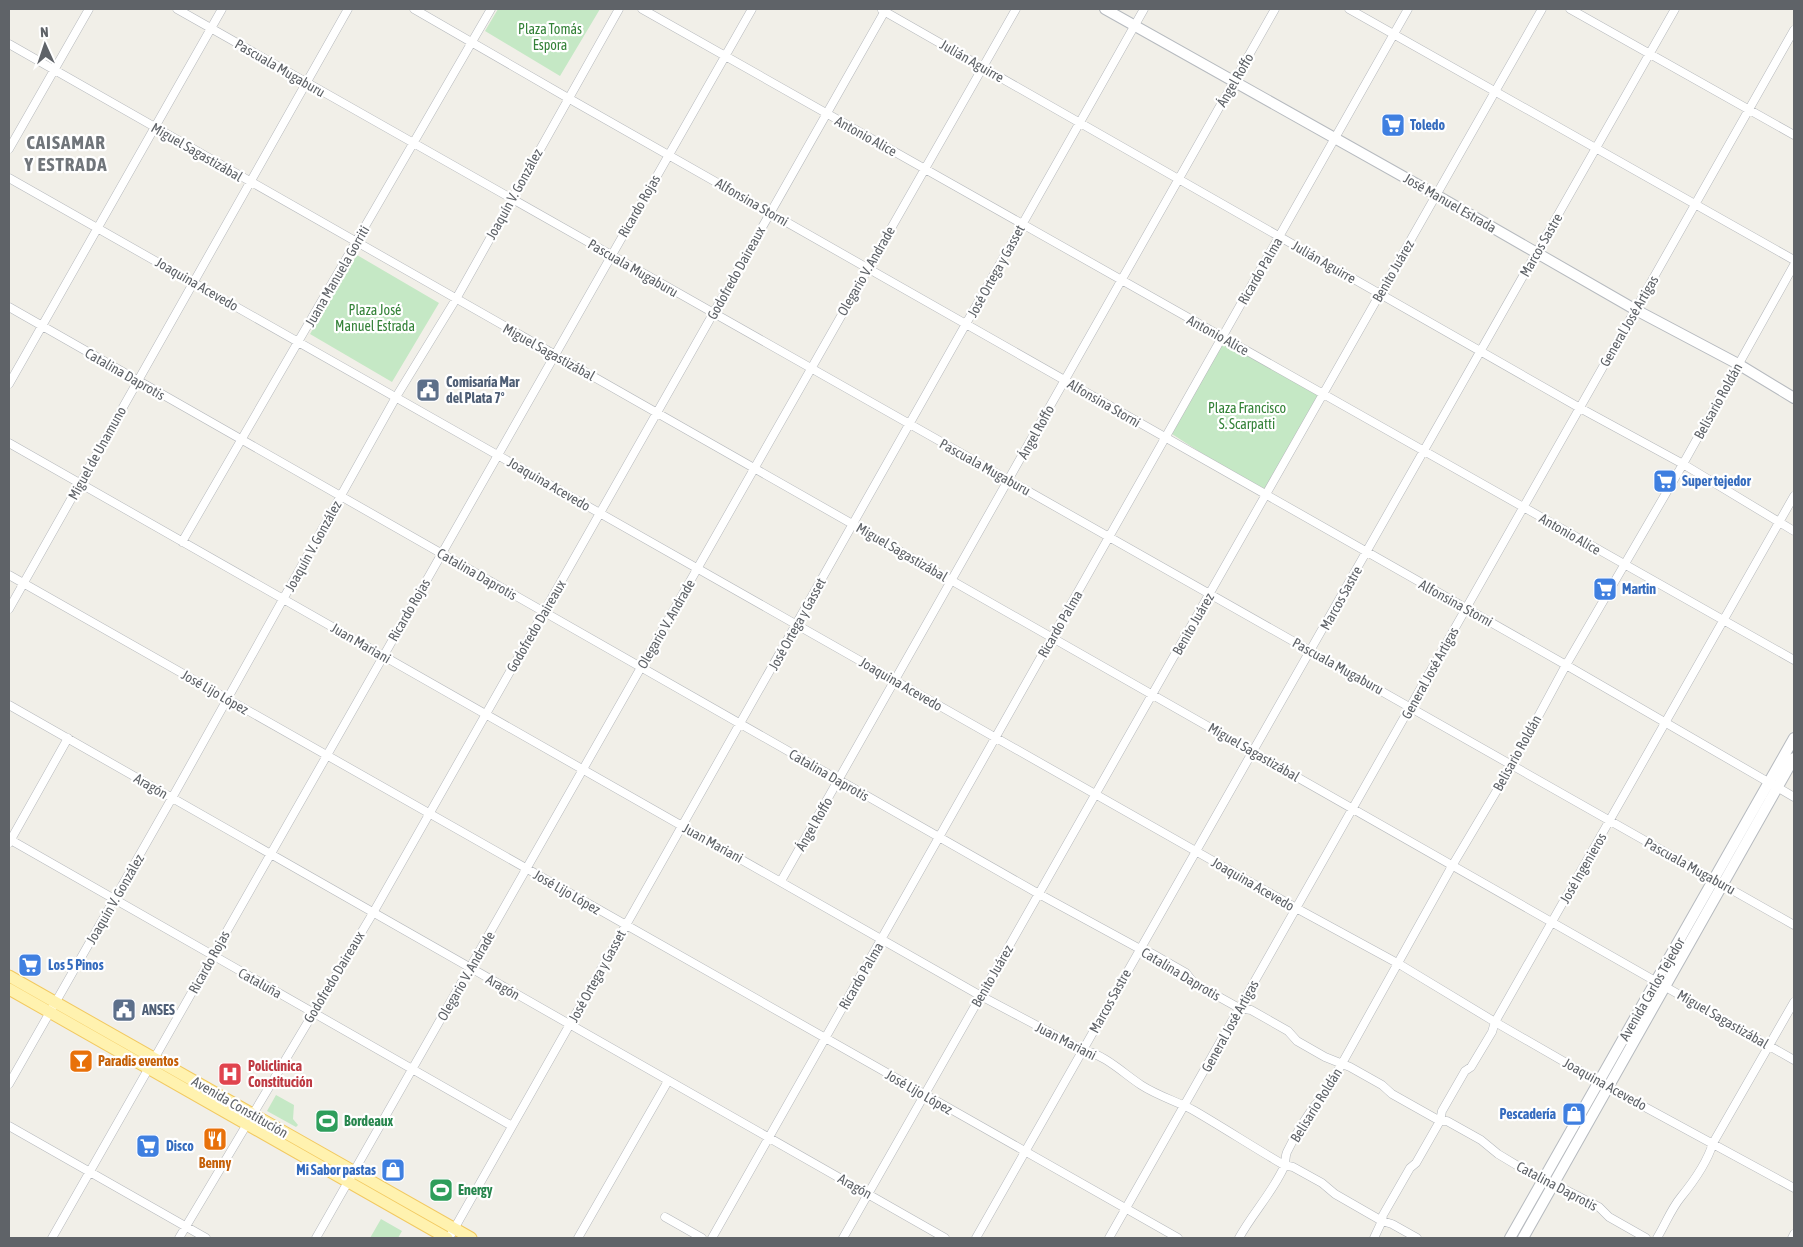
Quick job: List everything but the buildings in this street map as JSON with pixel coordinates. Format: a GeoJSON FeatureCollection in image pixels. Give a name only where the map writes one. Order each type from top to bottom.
{"type":"FeatureCollection","features":[{"type":"Feature","properties":{"kind":"main road","name":"José Manuel Estrada"},"geometry":{"type":"LineString","coordinates":[[1105,9],[1636,310],[1738,364],[1794,398]]}},
{"type":"Feature","properties":{"kind":"main road","name":"Avenida Carlos Tejedor"},"geometry":{"type":"LineString","coordinates":[[1510,1238],[1543,1181],[1604,1084],[1719,882],[1774,785],[1794,738]]}},
{"type":"Feature","properties":{"kind":"main road","name":"Avenida Carlos Tejedor"},"geometry":{"type":"LineString","coordinates":[[1774,785],[1794,758]]}},
{"type":"Feature","properties":{"kind":"main road","name":"Avenida Constitución"},"geometry":{"type":"LineString","coordinates":[[9,976],[52,1007],[450,1235],[471,1238]]}},
{"type":"Feature","properties":{"kind":"main road","name":"Avenida Constitución"},"geometry":{"type":"LineString","coordinates":[[9,989],[52,1007]]}},
{"type":"Feature","properties":{"kind":"main road","name":"Avenida Carlos Tejedor"},"geometry":{"type":"LineString","coordinates":[[1523,1238],[1604,1084]]}},
{"type":"Feature","properties":{"kind":"street"},"geometry":{"type":"LineString","coordinates":[[9,149],[89,9]]}},
{"type":"Feature","properties":{"kind":"street","name":"Pascuala Mugaburu"},"geometry":{"type":"LineString","coordinates":[[177,9],[1794,925]]}},
{"type":"Feature","properties":{"kind":"street"},"geometry":{"type":"LineString","coordinates":[[9,384],[222,9]]}},
{"type":"Feature","properties":{"kind":"street","name":"Miguel de Unamuno"},"geometry":{"type":"LineString","coordinates":[[9,609],[348,9]]}},
{"type":"Feature","properties":{"kind":"street","name":"Alfonsina Storni"},"geometry":{"type":"LineString","coordinates":[[414,9],[1566,665],[1794,797]]}},
{"type":"Feature","properties":{"kind":"street","name":"Juana Manuela Gorriti"},"geometry":{"type":"LineString","coordinates":[[182,542],[491,9]]}},
{"type":"Feature","properties":{"kind":"street","name":"Joaquín V. González"},"geometry":{"type":"LineString","coordinates":[[9,1084],[172,798],[396,397],[456,299],[619,9]]}},
{"type":"Feature","properties":{"kind":"street","name":"Antonio Alice"},"geometry":{"type":"LineString","coordinates":[[642,9],[1794,660]]}},
{"type":"Feature","properties":{"kind":"street","name":"Ricardo Rojas"},"geometry":{"type":"LineString","coordinates":[[52,1238],[752,9]]}},
{"type":"Feature","properties":{"kind":"street","name":"Olegario V. Andrade"},"geometry":{"type":"LineString","coordinates":[[316,1238],[1016,9]]}},
{"type":"Feature","properties":{"kind":"street","name":"José Ortega y Gasset"},"geometry":{"type":"LineString","coordinates":[[450,1235],[1144,9]]}},
{"type":"Feature","properties":{"kind":"street","name":"Ángel Roffo"},"geometry":{"type":"LineString","coordinates":[[781,881],[1275,9]]}},
{"type":"Feature","properties":{"kind":"street"},"geometry":{"type":"LineString","coordinates":[[1349,9],[1794,260]]}},
{"type":"Feature","properties":{"kind":"street","name":"Ricardo Palma"},"geometry":{"type":"LineString","coordinates":[[712,1238],[1408,9]]}},
{"type":"Feature","properties":{"kind":"street","name":"Benito Juárez"},"geometry":{"type":"LineString","coordinates":[[843,1238],[1542,9]]}},
{"type":"Feature","properties":{"kind":"street"},"geometry":{"type":"LineString","coordinates":[[1570,9],[1794,135]]}},
{"type":"Feature","properties":{"kind":"street","name":"Marcos Sastre"},"geometry":{"type":"LineString","coordinates":[[976,1238],[1675,9]]}},
{"type":"Feature","properties":{"kind":"street","name":"Julián Aguirre"},"geometry":{"type":"LineString","coordinates":[[884,10],[1480,352],[1683,464],[1794,530]]}},
{"type":"Feature","properties":{"kind":"street","name":"Godofredo Daireaux"},"geometry":{"type":"LineString","coordinates":[[179,1238],[373,913],[884,10]]}},
{"type":"Feature","properties":{"kind":"street","name":"General José Artigas"},"geometry":{"type":"LineString","coordinates":[[1109,1238],[1794,30]]}},
{"type":"Feature","properties":{"kind":"street","name":"Miguel Sagastizábal"},"geometry":{"type":"LineString","coordinates":[[9,44],[1794,1060]]}},
{"type":"Feature","properties":{"kind":"street","name":"Joaquina Acevedo"},"geometry":{"type":"LineString","coordinates":[[9,178],[1296,908],[1399,964],[1495,1022],[1604,1084],[1794,1188]]}},
{"type":"Feature","properties":{"kind":"street","name":"Belisario Roldán"},"geometry":{"type":"LineString","coordinates":[[1239,1238],[1251,1216],[1260,1207],[1284,1165],[1286,1154],[1316,1103],[1325,1094],[1452,866],[1512,765],[1566,665],[1683,464],[1794,265]]}},
{"type":"Feature","properties":{"kind":"street","name":"Catalina Daprotis"},"geometry":{"type":"LineString","coordinates":[[9,308],[1039,894],[1140,949],[1151,953],[1186,973],[1194,982],[1240,1008],[1251,1010],[1288,1031],[1296,1041],[1342,1063],[1440,1121],[1447,1121],[1481,1140],[1498,1154],[1543,1181],[1552,1186],[1562,1188],[1599,1207],[1609,1217],[1646,1238]]}},
{"type":"Feature","properties":{"kind":"street","name":"Juan Mariani"},"geometry":{"type":"LineString","coordinates":[[9,443],[981,996],[1090,1052],[1126,1072],[1141,1085],[1227,1129],[1239,1139],[1284,1165],[1293,1166],[1382,1222],[1392,1224],[1418,1238]]}},
{"type":"Feature","properties":{"kind":"street","name":"José Ingenieros"},"geometry":{"type":"LineString","coordinates":[[1374,1238],[1382,1222],[1383,1215],[1440,1121],[1442,1111],[1465,1071],[1471,1067],[1492,1032],[1495,1022],[1794,496]]}},
{"type":"Feature","properties":{"kind":"street","name":"José Lijo López"},"geometry":{"type":"LineString","coordinates":[[9,575],[1178,1238]]}},
{"type":"Feature","properties":{"kind":"street","name":"Aragón"},"geometry":{"type":"LineString","coordinates":[[9,705],[945,1238]]}},
{"type":"Feature","properties":{"kind":"street"},"geometry":{"type":"LineString","coordinates":[[9,841],[68,738]]}},
{"type":"Feature","properties":{"kind":"street","name":"Cataluña"},"geometry":{"type":"LineString","coordinates":[[9,841],[512,1126]]}},
{"type":"Feature","properties":{"kind":"street"},"geometry":{"type":"LineString","coordinates":[[1657,1238],[1680,1198],[1688,1190],[1710,1154],[1713,1143],[1794,1002]]}},
{"type":"Feature","properties":{"kind":"street"},"geometry":{"type":"LineString","coordinates":[[578,1238],[668,1081]]}},
{"type":"Feature","properties":{"kind":"street"},"geometry":{"type":"LineString","coordinates":[[9,1126],[206,1238]]}},
{"type":"Feature","properties":{"kind":"street"},"geometry":{"type":"LineString","coordinates":[[665,1217],[702,1238]]}},
{"type":"Feature","properties":{"kind":"street"},"geometry":{"type":"LineString","coordinates":[[1792,1238],[1794,1234]]}},
{"type":"Feature","properties":{"kind":"green space","name":"Plaza Tomás Espora"},"geometry":{"type":"Polygon","coordinates":[[[498,9],[600,9],[560,76],[485,31],[498,9]]]}},
{"type":"Feature","properties":{"kind":"green space","name":"Plaza José Manuel Estrada"},"geometry":{"type":"Polygon","coordinates":[[[357,255],[439,303],[392,382],[310,334],[357,255]]]}},
{"type":"Feature","properties":{"kind":"green space","name":"Plaza Francisco S. Scarpatti"},"geometry":{"type":"Polygon","coordinates":[[[1224,340],[1323,394],[1266,495],[1172,434],[1224,340]]]}},
{"type":"Feature","properties":{"kind":"green space"},"geometry":{"type":"Polygon","coordinates":[[[276,1095],[294,1105],[293,1119],[298,1125],[296,1127],[267,1111],[276,1095]]]}},
{"type":"Feature","properties":{"kind":"green space"},"geometry":{"type":"Polygon","coordinates":[[[381,1219],[402,1231],[398,1238],[370,1238],[381,1219]]]}},
{"type":"Feature","properties":{"kind":"place","name":"Toledo"},"geometry":{"type":"Point","coordinates":[1393,125]}},
{"type":"Feature","properties":{"kind":"place","name":"Comisaría Mar del Plata 7°"},"geometry":{"type":"Point","coordinates":[428,390]}},
{"type":"Feature","properties":{"kind":"place","name":"Super tejedor"},"geometry":{"type":"Point","coordinates":[1665,481]}},
{"type":"Feature","properties":{"kind":"place","name":"Martin"},"geometry":{"type":"Point","coordinates":[1605,589]}},
{"type":"Feature","properties":{"kind":"place","name":"Los 5 Pinos"},"geometry":{"type":"Point","coordinates":[30,965]}},
{"type":"Feature","properties":{"kind":"place","name":"ANSES"},"geometry":{"type":"Point","coordinates":[124,1010]}},
{"type":"Feature","properties":{"kind":"place","name":"Paradis eventos"},"geometry":{"type":"Point","coordinates":[81,1061]}},
{"type":"Feature","properties":{"kind":"place","name":"Policlinica Constitución"},"geometry":{"type":"Point","coordinates":[230,1074]}},
{"type":"Feature","properties":{"kind":"place","name":"Pescadería"},"geometry":{"type":"Point","coordinates":[1574,1114]}},
{"type":"Feature","properties":{"kind":"place","name":"Bordeaux"},"geometry":{"type":"Point","coordinates":[327,1121]}},
{"type":"Feature","properties":{"kind":"place","name":"Benny"},"geometry":{"type":"Point","coordinates":[215,1139]}},
{"type":"Feature","properties":{"kind":"place","name":"Disco"},"geometry":{"type":"Point","coordinates":[148,1146]}},
{"type":"Feature","properties":{"kind":"place","name":"Mi Sabor pastas"},"geometry":{"type":"Point","coordinates":[393,1170]}},
{"type":"Feature","properties":{"kind":"place","name":"Energy"},"geometry":{"type":"Point","coordinates":[441,1190]}},
{"type":"Feature","properties":{"kind":"district","name":"CAISAMAR Y ESTRADA"},"geometry":{"type":"Point","coordinates":[66,153]}}]}
